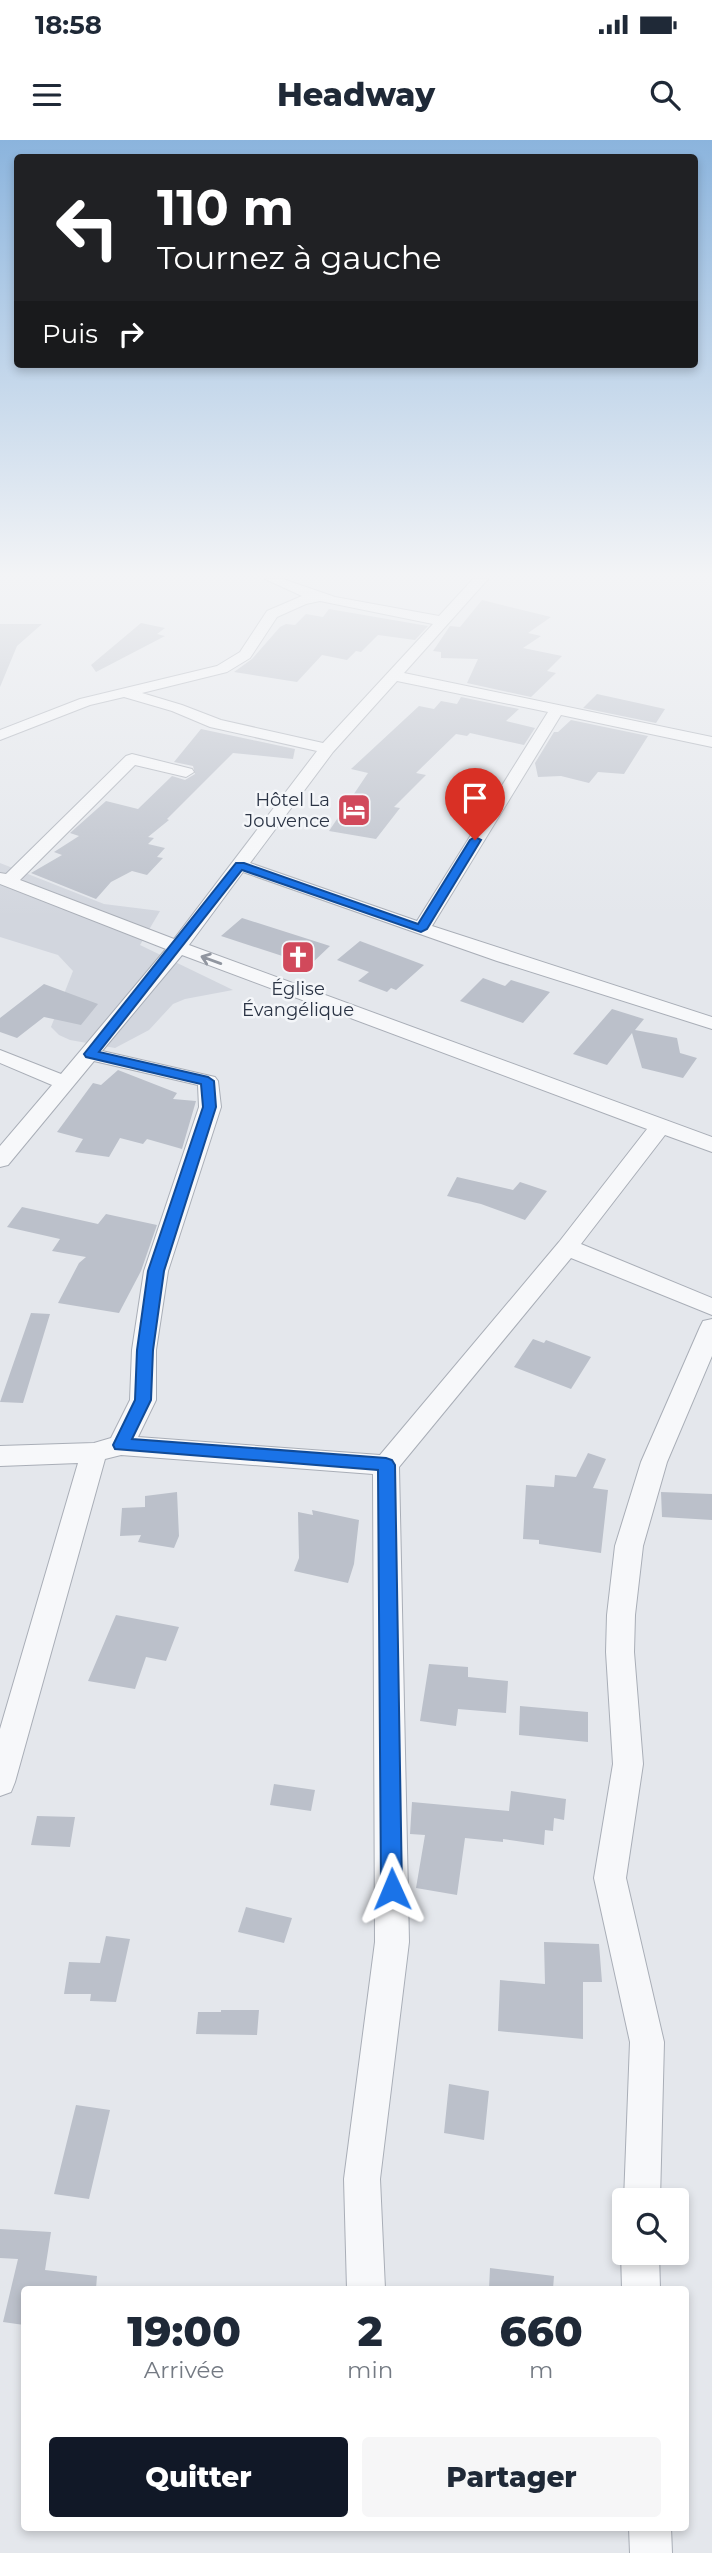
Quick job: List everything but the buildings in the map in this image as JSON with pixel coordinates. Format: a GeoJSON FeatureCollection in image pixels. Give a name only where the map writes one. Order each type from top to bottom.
{"type":"FeatureCollection","features":[{"type":"Feature","properties":{"kind":"street"},"geometry":{"type":"LineString","coordinates":[[0,735],[85,702],[123,692],[177,708],[216,724],[327,749]]}},
{"type":"Feature","properties":{"kind":"street"},"geometry":{"type":"LineString","coordinates":[[0,1160],[172,954],[327,749],[380,692]]}},
{"type":"Feature","properties":{"kind":"street"},"geometry":{"type":"LineString","coordinates":[[469,692],[712,742]]}},
{"type":"Feature","properties":{"kind":"street"},"geometry":{"type":"LineString","coordinates":[[421,929],[557,710]]}},
{"type":"Feature","properties":{"kind":"street"},"geometry":{"type":"LineString","coordinates":[[186,772],[132,759],[4,880],[172,954],[712,1155]]}},
{"type":"Feature","properties":{"kind":"street"},"geometry":{"type":"LineString","coordinates":[[240,865],[421,929],[711,1022]]}},
{"type":"Feature","properties":{"kind":"street"},"geometry":{"type":"LineString","coordinates":[[172,954],[712,1145]]}},
{"type":"Feature","properties":{"kind":"street"},"geometry":{"type":"LineString","coordinates":[[91,1054],[208,1081],[209,1107],[156,1271],[145,1350],[143,1400],[121,1445]]}},
{"type":"Feature","properties":{"kind":"street"},"geometry":{"type":"LineString","coordinates":[[0,1056],[66,1083]]}},
{"type":"Feature","properties":{"kind":"street"},"geometry":{"type":"LineString","coordinates":[[366,2286],[362,2179],[392,1942],[386,1465],[567,1247],[656,1132]]}},
{"type":"Feature","properties":{"kind":"street"},"geometry":{"type":"LineString","coordinates":[[567,1247],[712,1307]]}},
{"type":"Feature","properties":{"kind":"street"},"geometry":{"type":"LineString","coordinates":[[642,2188],[647,2042],[610,1878],[628,1764],[620,1652],[621,1615],[629,1546],[654,1462],[712,1327]]}},
{"type":"Feature","properties":{"kind":"street"},"geometry":{"type":"LineString","coordinates":[[0,1456],[94,1453],[121,1445],[386,1465]]}},
{"type":"Feature","properties":{"kind":"street"},"geometry":{"type":"LineString","coordinates":[[0,1782],[94,1453]]}},
{"type":"Feature","properties":{"kind":"street"},"geometry":{"type":"LineString","coordinates":[[640,2265],[641,2286]]}},
{"type":"Feature","properties":{"kind":"street"},"geometry":{"type":"LineString","coordinates":[[650,2531],[651,2553]]}},
{"type":"Feature","properties":{"kind":"shaded area"},"geometry":{"type":"Polygon","coordinates":[[[0,863],[104,904],[160,911],[140,945],[233,990],[185,999],[173,1004],[149,1030],[115,1048],[70,1040],[59,1035],[51,1027],[73,971],[58,955],[0,937],[0,863]]]}},
{"type":"Feature","properties":{"kind":"place","name":"Hôtel La Jouvence"},"geometry":{"type":"Point","coordinates":[354,810]}},
{"type":"Feature","properties":{"kind":"place","name":"Église Évangélique"},"geometry":{"type":"Point","coordinates":[298,957]}},
{"type":"Feature","properties":{"kind":"route"},"geometry":{"type":"LineString","coordinates":[[392,1889],[386,1465],[121,1445],[143,1400],[145,1350],[156,1271],[209,1107],[208,1081],[91,1054],[240,865],[421,929],[475,840]]}}]}
